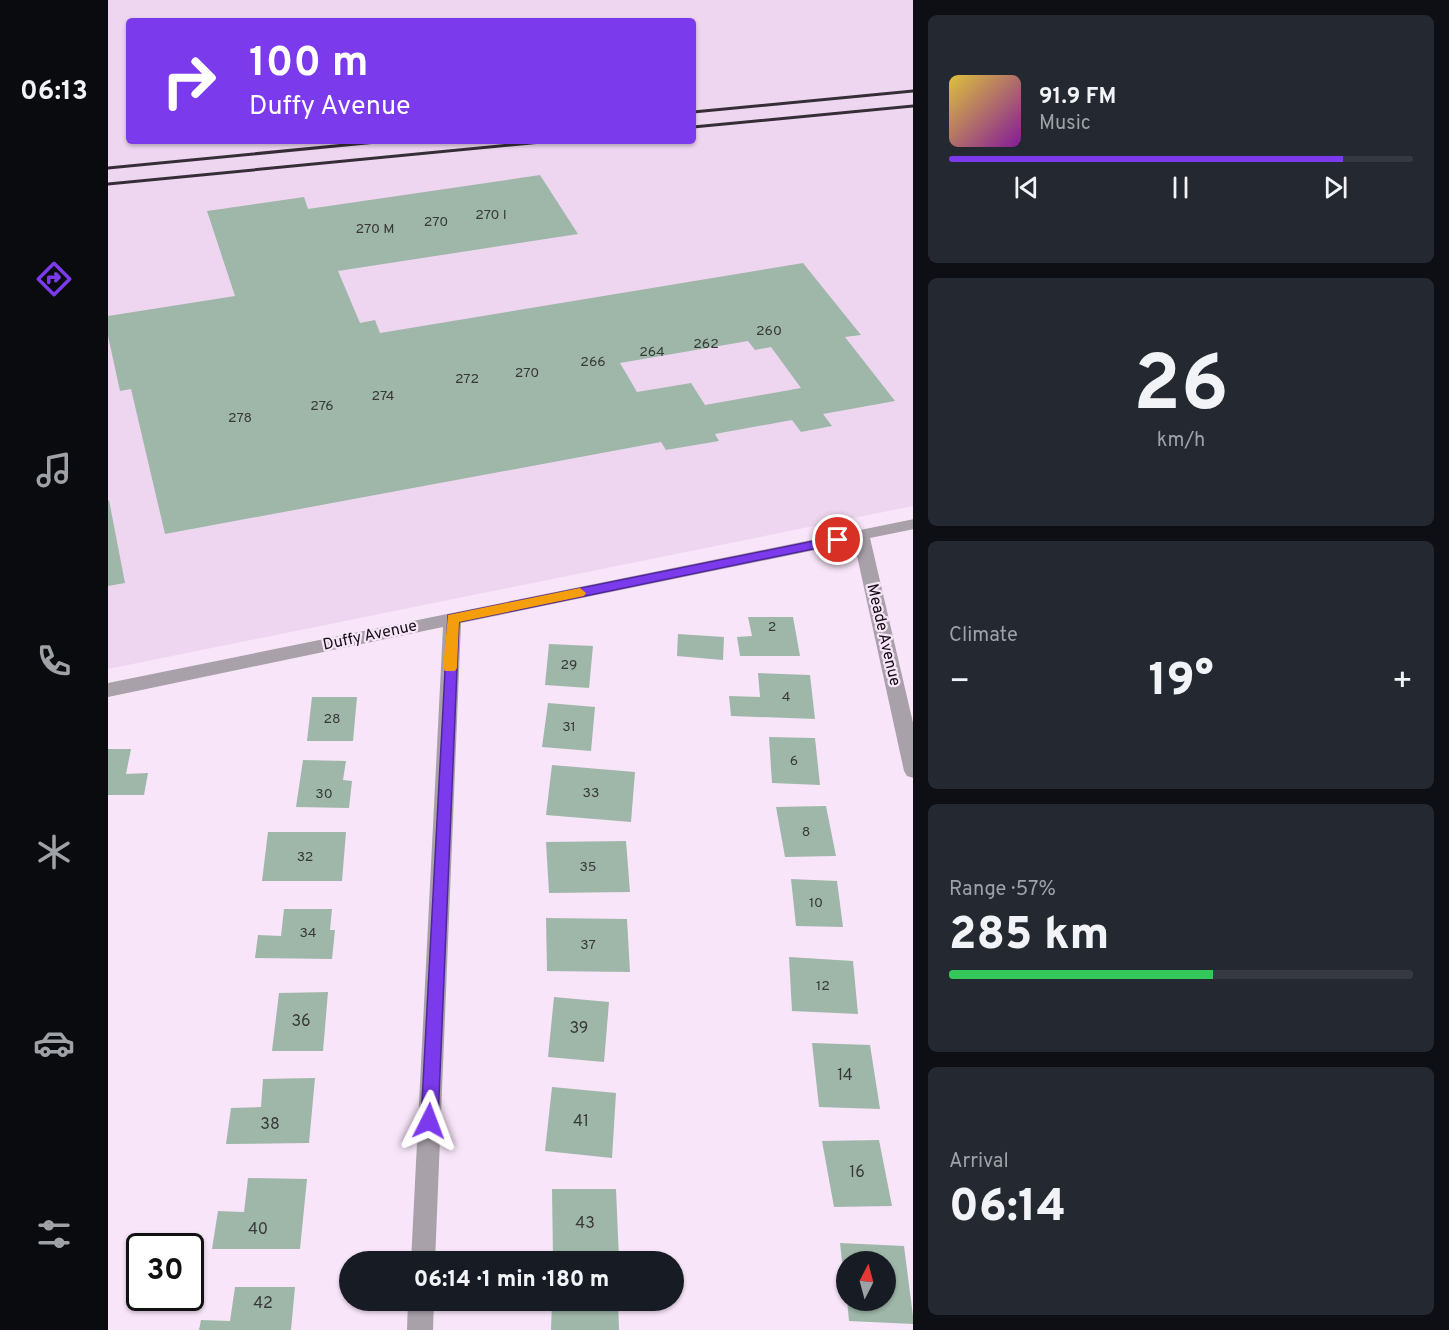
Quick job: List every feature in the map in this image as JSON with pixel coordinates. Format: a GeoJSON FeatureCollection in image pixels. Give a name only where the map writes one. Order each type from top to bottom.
{"type":"FeatureCollection","features":[{"type":"Feature","properties":{"kind":"street","name":"Duffy Avenue"},"geometry":{"type":"LineString","coordinates":[[108,690],[913,524]]}},
{"type":"Feature","properties":{"kind":"street","name":"Meade Avenue"},"geometry":{"type":"LineString","coordinates":[[861,535],[913,767]]}},
{"type":"Feature","properties":{"kind":"street"},"geometry":{"type":"LineString","coordinates":[[423,1251],[452,619]]}},
{"type":"Feature","properties":{"kind":"street"},"geometry":{"type":"LineString","coordinates":[[420,1330],[421,1311]]}},
{"type":"Feature","properties":{"kind":"shaded area"},"geometry":{"type":"Polygon","coordinates":[[[108,0],[913,0],[913,506],[108,669],[108,0]]]}},
{"type":"Feature","properties":{"kind":"building"},"geometry":{"type":"Polygon","coordinates":[[[540,175],[578,234],[338,271],[360,323],[375,320],[380,333],[803,263],[861,335],[845,337],[895,401],[823,414],[832,426],[801,432],[792,420],[715,434],[719,441],[666,450],[661,442],[165,534],[131,389],[120,391],[108,336],[108,316],[235,296],[207,211],[304,197],[308,209],[540,175]],[[748,341],[620,363],[637,392],[691,383],[705,405],[801,388],[771,347],[755,350],[748,341]]]}},
{"type":"Feature","properties":{"kind":"building"},"geometry":{"type":"Polygon","coordinates":[[[108,501],[125,583],[108,586],[108,501]]]}},
{"type":"Feature","properties":{"kind":"building"},"geometry":{"type":"Polygon","coordinates":[[[748,617],[793,617],[800,656],[740,656],[737,637],[752,636],[748,617]]]}},
{"type":"Feature","properties":{"kind":"building"},"geometry":{"type":"Polygon","coordinates":[[[678,634],[724,637],[723,660],[677,656],[678,634]]]}},
{"type":"Feature","properties":{"kind":"building"},"geometry":{"type":"Polygon","coordinates":[[[549,644],[593,646],[589,688],[545,685],[549,644]]]}},
{"type":"Feature","properties":{"kind":"building"},"geometry":{"type":"Polygon","coordinates":[[[758,673],[810,675],[815,719],[731,716],[729,696],[760,697],[758,673]]]}},
{"type":"Feature","properties":{"kind":"building"},"geometry":{"type":"Polygon","coordinates":[[[312,697],[357,697],[353,741],[307,741],[312,697]]]}},
{"type":"Feature","properties":{"kind":"building"},"geometry":{"type":"Polygon","coordinates":[[[548,703],[595,707],[591,751],[542,747],[548,703]]]}},
{"type":"Feature","properties":{"kind":"building"},"geometry":{"type":"Polygon","coordinates":[[[769,737],[815,738],[820,785],[772,783],[769,737]]]}},
{"type":"Feature","properties":{"kind":"building"},"geometry":{"type":"Polygon","coordinates":[[[108,749],[131,749],[126,774],[148,773],[144,795],[108,795],[108,749]]]}},
{"type":"Feature","properties":{"kind":"building"},"geometry":{"type":"Polygon","coordinates":[[[303,760],[346,761],[343,780],[352,781],[349,808],[296,807],[303,760]]]}},
{"type":"Feature","properties":{"kind":"building"},"geometry":{"type":"Polygon","coordinates":[[[552,765],[635,772],[631,822],[546,815],[552,765]]]}},
{"type":"Feature","properties":{"kind":"building"},"geometry":{"type":"Polygon","coordinates":[[[826,806],[836,856],[785,857],[776,807],[826,806]]]}},
{"type":"Feature","properties":{"kind":"building"},"geometry":{"type":"Polygon","coordinates":[[[268,832],[346,832],[342,881],[262,881],[268,832]]]}},
{"type":"Feature","properties":{"kind":"building"},"geometry":{"type":"Polygon","coordinates":[[[626,841],[630,892],[549,893],[546,842],[626,841]]]}},
{"type":"Feature","properties":{"kind":"building"},"geometry":{"type":"Polygon","coordinates":[[[791,879],[837,881],[843,927],[796,926],[791,879]]]}},
{"type":"Feature","properties":{"kind":"building"},"geometry":{"type":"Polygon","coordinates":[[[284,909],[332,909],[330,930],[335,930],[332,959],[255,958],[258,935],[281,936],[284,909]]]}},
{"type":"Feature","properties":{"kind":"building"},"geometry":{"type":"Polygon","coordinates":[[[546,918],[627,919],[630,972],[547,971],[546,918]]]}},
{"type":"Feature","properties":{"kind":"building"},"geometry":{"type":"Polygon","coordinates":[[[789,957],[853,961],[858,1014],[792,1011],[789,957]]]}},
{"type":"Feature","properties":{"kind":"building"},"geometry":{"type":"Polygon","coordinates":[[[328,992],[323,1051],[272,1051],[279,993],[328,992]]]}},
{"type":"Feature","properties":{"kind":"building"},"geometry":{"type":"Polygon","coordinates":[[[554,997],[609,1002],[604,1062],[548,1057],[554,997]]]}},
{"type":"Feature","properties":{"kind":"building"},"geometry":{"type":"Polygon","coordinates":[[[812,1043],[870,1045],[880,1109],[819,1107],[812,1043]]]}},
{"type":"Feature","properties":{"kind":"building"},"geometry":{"type":"Polygon","coordinates":[[[315,1078],[309,1143],[226,1144],[231,1108],[261,1107],[263,1079],[315,1078]]]}},
{"type":"Feature","properties":{"kind":"building"},"geometry":{"type":"Polygon","coordinates":[[[552,1087],[616,1093],[612,1158],[545,1151],[552,1087]]]}},
{"type":"Feature","properties":{"kind":"building"},"geometry":{"type":"Polygon","coordinates":[[[879,1140],[892,1206],[834,1207],[822,1141],[879,1140]]]}},
{"type":"Feature","properties":{"kind":"building"},"geometry":{"type":"Polygon","coordinates":[[[248,1178],[307,1179],[300,1249],[212,1249],[218,1211],[244,1212],[248,1178]]]}},
{"type":"Feature","properties":{"kind":"building"},"geometry":{"type":"Polygon","coordinates":[[[552,1189],[616,1189],[619,1251],[553,1251],[552,1189]]]}},
{"type":"Feature","properties":{"kind":"building"},"geometry":{"type":"Polygon","coordinates":[[[840,1243],[904,1246],[913,1324],[849,1321],[848,1311],[896,1311],[896,1251],[841,1251],[840,1243]]]}},
{"type":"Feature","properties":{"kind":"building"},"geometry":{"type":"Polygon","coordinates":[[[235,1287],[295,1287],[291,1330],[199,1330],[201,1320],[230,1321],[235,1287]]]}},
{"type":"Feature","properties":{"kind":"building"},"geometry":{"type":"Polygon","coordinates":[[[552,1311],[618,1311],[619,1330],[551,1330],[552,1311]]]}},
{"type":"Feature","properties":{"kind":"railway"},"geometry":{"type":"LineString","coordinates":[[696,112],[913,91]]}},
{"type":"Feature","properties":{"kind":"railway"},"geometry":{"type":"LineString","coordinates":[[696,127],[913,106]]}},
{"type":"Feature","properties":{"kind":"railway"},"geometry":{"type":"LineString","coordinates":[[108,168],[356,144]]}},
{"type":"Feature","properties":{"kind":"railway"},"geometry":{"type":"LineString","coordinates":[[108,184],[521,144]]}},
{"type":"Feature","properties":{"kind":"slow traffic"},"geometry":{"type":"LineString","coordinates":[[450,668],[452,619],[580,593]]}},
{"type":"Feature","properties":{"kind":"route"},"geometry":{"type":"LineString","coordinates":[[429,1121],[452,619],[838,540]]}}]}
